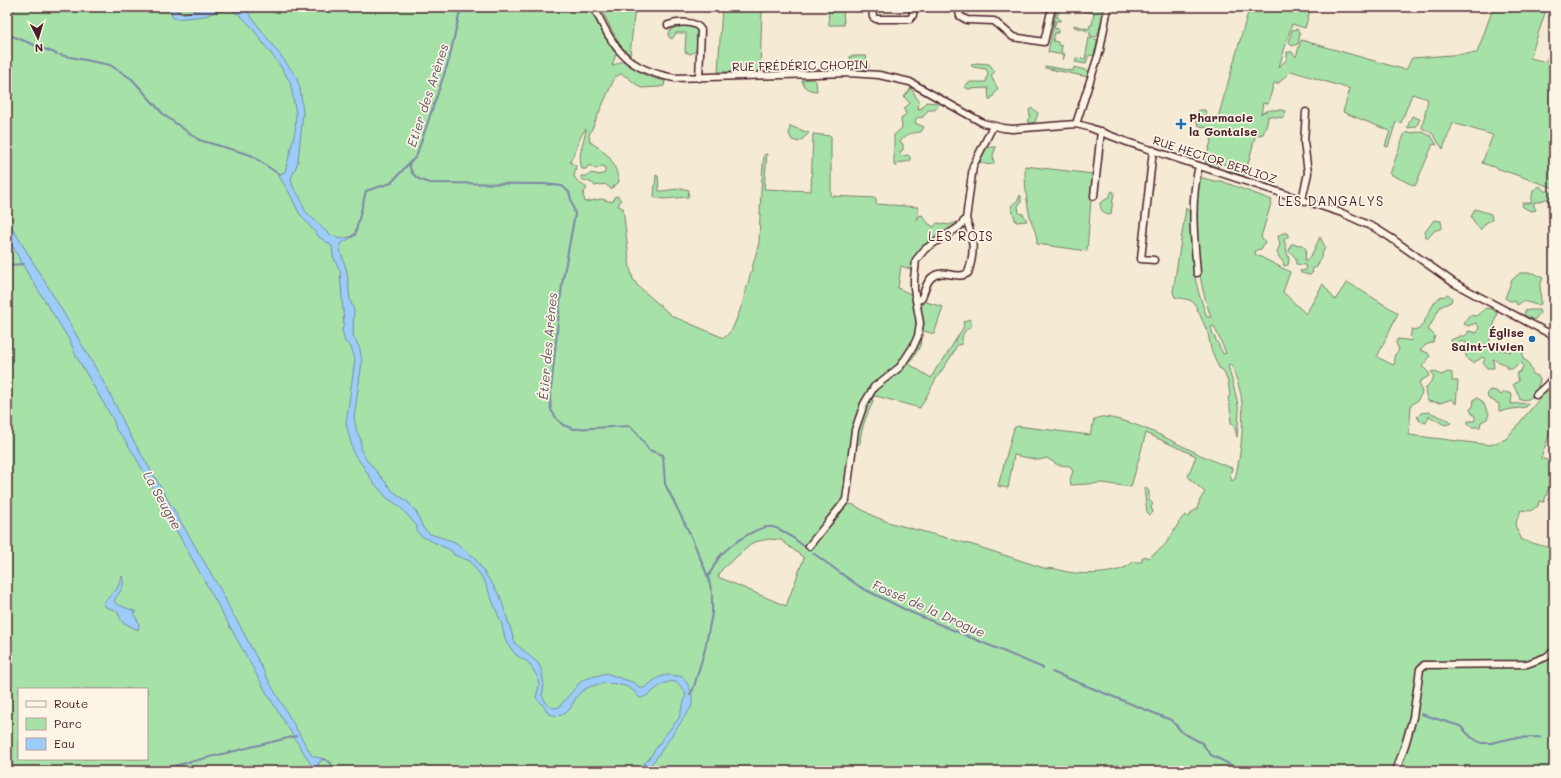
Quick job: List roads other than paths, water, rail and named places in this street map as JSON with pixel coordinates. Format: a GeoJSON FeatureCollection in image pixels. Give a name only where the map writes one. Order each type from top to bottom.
{"type":"FeatureCollection","features":[{"type":"Feature","properties":{"kind":"street","name":"RUE FRÉDÉRIC CHOPIN"},"geometry":{"type":"LineString","coordinates":[[594,7],[609,37],[628,60],[642,69],[657,75],[675,78],[849,73],[879,75],[910,82],[983,123],[993,126],[1012,129],[1076,124]]}},
{"type":"Feature","properties":{"kind":"street"},"geometry":{"type":"LineString","coordinates":[[872,7],[873,17],[876,19],[910,19],[913,15],[913,7]]}},
{"type":"Feature","properties":{"kind":"street"},"geometry":{"type":"LineString","coordinates":[[958,7],[960,16],[967,20],[994,21],[1013,37],[1044,42],[1052,7]]}},
{"type":"Feature","properties":{"kind":"street"},"geometry":{"type":"LineString","coordinates":[[1076,124],[1100,50],[1108,7]]}},
{"type":"Feature","properties":{"kind":"street"},"geometry":{"type":"LineString","coordinates":[[668,25],[675,23],[694,24],[699,27],[699,78]]}},
{"type":"Feature","properties":{"kind":"street"},"geometry":{"type":"LineString","coordinates":[[1302,200],[1308,172],[1304,142],[1306,112]]}},
{"type":"Feature","properties":{"kind":"street","name":"RUE HECTOR BERLIOZ"},"geometry":{"type":"LineString","coordinates":[[1076,124],[1101,131],[1199,166],[1342,213],[1375,228],[1402,245],[1454,283],[1554,336]]}},
{"type":"Feature","properties":{"kind":"street"},"geometry":{"type":"LineString","coordinates":[[916,301],[921,299],[927,283],[934,276],[942,273],[964,275],[968,273],[974,246],[972,234],[966,219],[973,166],[993,126]]}},
{"type":"Feature","properties":{"kind":"street"},"geometry":{"type":"LineString","coordinates":[[1094,196],[1101,131]]}},
{"type":"Feature","properties":{"kind":"street"},"geometry":{"type":"LineString","coordinates":[[1154,150],[1142,259],[1154,260]]}},
{"type":"Feature","properties":{"kind":"street"},"geometry":{"type":"LineString","coordinates":[[1197,273],[1193,206],[1195,182],[1199,166]]}},
{"type":"Feature","properties":{"kind":"street"},"geometry":{"type":"LineString","coordinates":[[809,546],[846,500],[855,430],[858,417],[866,399],[881,381],[900,367],[914,347],[918,336],[920,323],[914,279],[916,260],[920,254],[933,243],[959,227],[966,219]]}},
{"type":"Feature","properties":{"kind":"street"},"geometry":{"type":"LineString","coordinates":[[1536,395],[1554,376]]}},
{"type":"Feature","properties":{"kind":"street"},"geometry":{"type":"LineString","coordinates":[[1396,771],[1413,717],[1420,669],[1424,665],[1527,664],[1546,657],[1554,651]]}},
{"type":"Feature","properties":{"kind":"water"},"geometry":{"type":"Polygon","coordinates":[[[170,7],[174,7],[177,11],[183,14],[205,7],[244,7],[296,76],[300,88],[303,113],[298,162],[291,179],[293,187],[300,197],[305,211],[329,234],[340,239],[354,236],[342,243],[340,249],[347,272],[350,299],[354,311],[353,335],[360,349],[362,362],[354,418],[357,432],[361,440],[361,450],[366,459],[393,491],[409,503],[417,513],[423,528],[430,534],[455,542],[474,557],[500,596],[515,643],[539,664],[544,686],[542,696],[547,704],[553,708],[559,707],[582,680],[606,673],[635,683],[640,688],[644,688],[661,676],[670,675],[683,677],[689,687],[692,706],[655,760],[644,771],[636,771],[648,760],[679,718],[686,695],[681,686],[675,682],[669,682],[640,698],[628,687],[614,684],[598,684],[591,686],[579,694],[569,710],[564,714],[558,716],[549,714],[536,698],[539,685],[537,676],[528,662],[516,655],[506,642],[501,622],[484,580],[470,561],[454,555],[452,551],[421,536],[417,532],[417,526],[399,506],[387,498],[373,482],[354,454],[346,424],[355,359],[351,347],[345,342],[342,330],[344,325],[340,271],[333,256],[332,246],[319,237],[299,213],[279,174],[285,172],[295,132],[296,113],[290,82],[281,67],[249,24],[240,15],[229,9],[220,10],[205,16],[176,19],[172,17],[170,7]]]}},
{"type":"Feature","properties":{"kind":"water","name":"La Seugne"},"geometry":{"type":"Polygon","coordinates":[[[7,219],[100,375],[126,428],[223,594],[271,685],[312,756],[324,759],[318,763],[321,771],[315,771],[269,697],[135,456],[123,437],[116,430],[114,421],[76,356],[70,341],[7,237],[7,219]]]}},
{"type":"Feature","properties":{"kind":"water"},"geometry":{"type":"Polygon","coordinates":[[[122,576],[123,587],[114,601],[116,604],[137,612],[133,613],[139,623],[138,630],[122,622],[117,611],[106,607],[103,603],[117,589],[122,576]]]}},
{"type":"Feature","properties":{"kind":"waterway"},"geometry":{"type":"LineString","coordinates":[[7,18],[16,7]]}},
{"type":"Feature","properties":{"kind":"waterway","name":"Etier des Arènes"},"geometry":{"type":"LineString","coordinates":[[352,236],[355,235],[366,191],[391,183],[416,157],[449,60],[461,7]]}},
{"type":"Feature","properties":{"kind":"waterway"},"geometry":{"type":"LineString","coordinates":[[7,34],[57,54]]}},
{"type":"Feature","properties":{"kind":"waterway"},"geometry":{"type":"LineString","coordinates":[[60,55],[110,65],[132,79],[164,115],[199,140],[251,155],[280,175]]}},
{"type":"Feature","properties":{"kind":"waterway","name":"Étier des Arènes"},"geometry":{"type":"LineString","coordinates":[[409,163],[411,171],[416,177],[430,183],[544,184],[562,186],[569,192],[575,214],[562,284],[550,399],[551,410],[563,425],[574,429],[630,426],[649,450],[663,455],[665,484],[691,536],[708,577],[712,593],[712,613],[705,649],[693,690],[690,694]]}},
{"type":"Feature","properties":{"kind":"waterway"},"geometry":{"type":"LineString","coordinates":[[7,265],[24,264]]}},
{"type":"Feature","properties":{"kind":"waterway","name":"Fossé de la Drogue"},"geometry":{"type":"LineString","coordinates":[[708,577],[718,558],[725,551],[737,541],[760,529],[767,527],[777,528],[805,547]]}},
{"type":"Feature","properties":{"kind":"waterway","name":"Fossé de la Drogue"},"geometry":{"type":"LineString","coordinates":[[813,553],[860,587],[908,611],[1043,668]]}},
{"type":"Feature","properties":{"kind":"waterway","name":"Fossé de la Drogue"},"geometry":{"type":"LineString","coordinates":[[1052,672],[1171,720],[1183,733],[1202,743],[1211,755],[1243,771]]}},
{"type":"Feature","properties":{"kind":"waterway"},"geometry":{"type":"LineString","coordinates":[[1421,714],[1460,726],[1471,737],[1481,743],[1491,743],[1513,738],[1541,737]]}},
{"type":"Feature","properties":{"kind":"waterway"},"geometry":{"type":"LineString","coordinates":[[153,771],[296,736]]}},
{"type":"Feature","properties":{"kind":"waterway"},"geometry":{"type":"LineString","coordinates":[[322,759],[331,763],[334,771]]}},
{"type":"Feature","properties":{"kind":"place","name":"Pharmacie la Gontaise"},"geometry":{"type":"Point","coordinates":[1181,124]}},
{"type":"Feature","properties":{"kind":"place","name":"Église Saint-Vivien"},"geometry":{"type":"Point","coordinates":[1532,339]}},
{"type":"Feature","properties":{"kind":"district","name":"LES DANGALYS"},"geometry":{"type":"Point","coordinates":[1331,200]}},
{"type":"Feature","properties":{"kind":"district","name":"LES ROIS"},"geometry":{"type":"Point","coordinates":[961,235]}}]}
